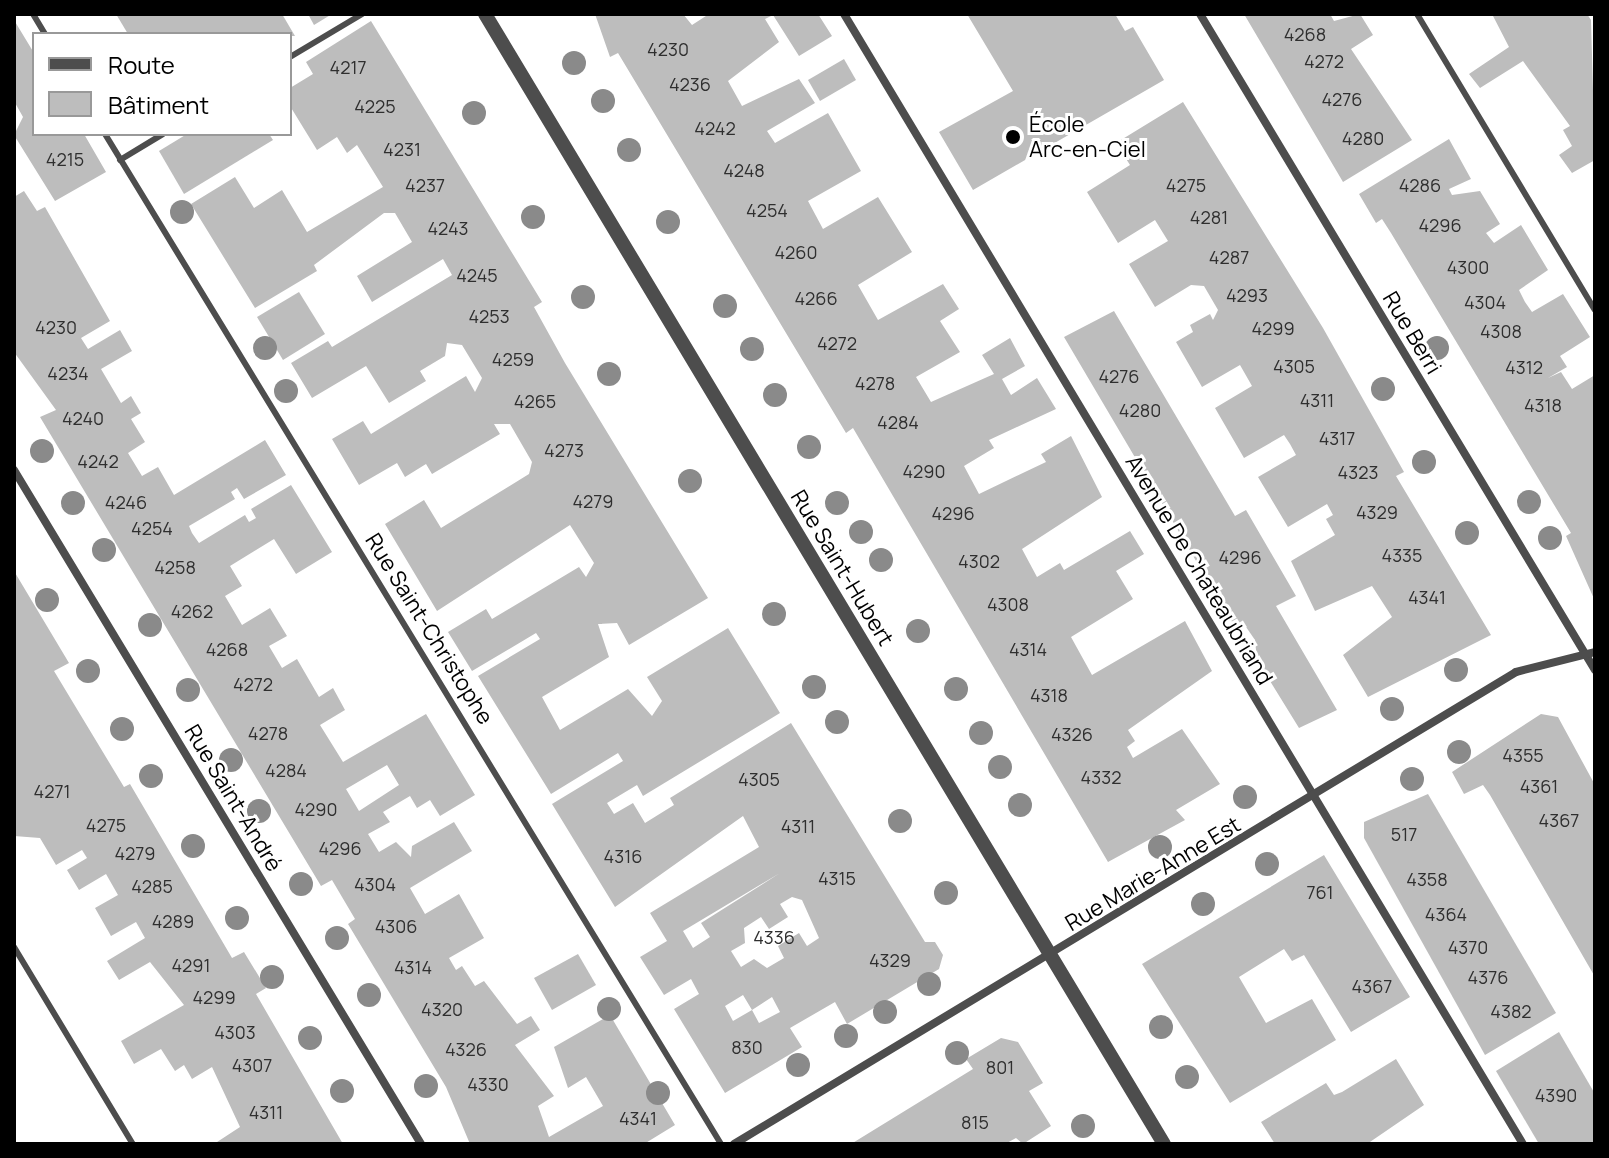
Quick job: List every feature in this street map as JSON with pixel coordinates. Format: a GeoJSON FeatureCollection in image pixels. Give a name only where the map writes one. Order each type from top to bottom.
{"type":"FeatureCollection","features":[{"type":"Feature","properties":{"kind":"street","name":"Rue Saint-Hubert"},"geometry":{"type":"LineString","coordinates":[[485,14],[1049,958],[1164,1144]]}},
{"type":"Feature","properties":{"kind":"street","name":"Avenue De Chateaubriand"},"geometry":{"type":"LineString","coordinates":[[844,14],[1523,1144]]}},
{"type":"Feature","properties":{"kind":"street","name":"Rue Berri"},"geometry":{"type":"LineString","coordinates":[[1200,14],[1595,670]]}},
{"type":"Feature","properties":{"kind":"street","name":"Rue Saint-André"},"geometry":{"type":"LineString","coordinates":[[14,470],[421,1144]]}},
{"type":"Feature","properties":{"kind":"street","name":"Rue Marie-Anne Est"},"geometry":{"type":"LineString","coordinates":[[734,1144],[1316,797],[1516,672],[1595,652]]}},
{"type":"Feature","properties":{"kind":"lane"},"geometry":{"type":"LineString","coordinates":[[33,14],[44,32]]}},
{"type":"Feature","properties":{"kind":"lane"},"geometry":{"type":"LineString","coordinates":[[292,56],[362,14]]}},
{"type":"Feature","properties":{"kind":"lane"},"geometry":{"type":"LineString","coordinates":[[1417,14],[1595,310]]}},
{"type":"Feature","properties":{"kind":"lane","name":"Rue Saint-Christophe"},"geometry":{"type":"LineString","coordinates":[[106,136],[721,1144]]}},
{"type":"Feature","properties":{"kind":"lane"},"geometry":{"type":"LineString","coordinates":[[120,160],[160,136]]}},
{"type":"Feature","properties":{"kind":"lane"},"geometry":{"type":"LineString","coordinates":[[14,947],[133,1144]]}},
{"type":"Feature","properties":{"kind":"building"},"geometry":{"type":"Polygon","coordinates":[[[116,14],[282,14],[295,36],[292,32],[127,32],[116,14]]]}},
{"type":"Feature","properties":{"kind":"building"},"geometry":{"type":"Polygon","coordinates":[[[308,14],[332,14],[314,25],[308,14]]]}},
{"type":"Feature","properties":{"kind":"building"},"geometry":{"type":"Polygon","coordinates":[[[595,14],[683,14],[692,25],[709,14],[818,14],[832,36],[799,56],[773,15],[765,19],[779,42],[728,81],[742,106],[799,79],[815,103],[767,131],[775,143],[828,113],[861,171],[808,201],[823,229],[878,197],[912,252],[858,285],[878,320],[943,284],[959,309],[940,321],[960,352],[916,377],[931,402],[994,374],[982,355],[1010,338],[1025,366],[1002,379],[1011,395],[1037,378],[1056,409],[989,440],[994,448],[964,466],[979,494],[1046,462],[1041,454],[1071,436],[1102,497],[1022,549],[1037,577],[1060,563],[1064,570],[1130,531],[1144,554],[1116,571],[1133,599],[1071,637],[1092,675],[1185,621],[1212,671],[1128,730],[1135,741],[1127,747],[1133,758],[1182,729],[1220,784],[1176,810],[1185,820],[1108,862],[853,428],[846,433],[618,53],[610,57],[595,14]]]}},
{"type":"Feature","properties":{"kind":"building","name":"École Arc-en-Ciel"},"geometry":{"type":"Polygon","coordinates":[[[967,14],[1115,14],[1125,31],[1133,27],[1164,80],[973,190],[939,132],[1013,91],[967,14]]]}},
{"type":"Feature","properties":{"kind":"building"},"geometry":{"type":"Polygon","coordinates":[[[1244,14],[1330,14],[1334,21],[1360,14],[1373,35],[1351,49],[1412,140],[1343,182],[1244,14]]]}},
{"type":"Feature","properties":{"kind":"building"},"geometry":{"type":"Polygon","coordinates":[[[1492,14],[1587,14],[1591,20],[1595,160],[1572,173],[1559,155],[1572,146],[1563,130],[1570,126],[1523,61],[1480,88],[1469,74],[1509,47],[1492,14]]]}},
{"type":"Feature","properties":{"kind":"building"},"geometry":{"type":"Polygon","coordinates":[[[14,20],[32,50],[32,136],[85,136],[106,172],[55,201],[14,135],[23,117],[14,101],[14,20]]]}},
{"type":"Feature","properties":{"kind":"building"},"geometry":{"type":"Polygon","coordinates":[[[371,21],[542,302],[534,307],[565,363],[708,598],[629,645],[617,623],[598,624],[609,657],[542,697],[560,730],[628,689],[652,716],[662,701],[647,677],[728,628],[780,713],[643,796],[637,785],[607,803],[614,814],[633,803],[645,823],[674,805],[670,798],[791,723],[925,942],[935,942],[943,955],[939,969],[847,1024],[835,1002],[790,1028],[802,1047],[725,1093],[674,1009],[699,994],[691,979],[664,995],[640,957],[667,941],[650,913],[759,847],[743,816],[615,907],[552,804],[623,761],[618,753],[551,794],[478,676],[540,639],[536,633],[472,671],[448,632],[486,609],[492,619],[579,567],[586,577],[594,563],[570,525],[437,611],[385,524],[424,500],[441,528],[529,474],[532,462],[510,424],[494,424],[500,434],[432,474],[426,464],[405,477],[397,463],[359,485],[332,439],[363,421],[371,434],[466,376],[475,392],[482,378],[462,345],[447,343],[445,356],[420,371],[426,381],[389,403],[366,366],[312,398],[291,363],[328,341],[332,347],[452,275],[443,259],[372,302],[357,276],[412,242],[395,213],[384,213],[314,265],[317,271],[255,308],[191,204],[235,177],[254,208],[282,190],[307,232],[383,187],[357,145],[347,153],[337,137],[317,150],[292,109],[292,87],[313,74],[306,62],[371,21]],[[780,873],[683,931],[693,948],[710,937],[701,923],[780,873]],[[792,897],[780,904],[788,917],[769,929],[761,917],[744,928],[745,943],[731,951],[741,967],[754,959],[767,968],[784,958],[778,946],[799,933],[807,946],[819,938],[802,900],[792,897]],[[743,995],[725,1006],[733,1021],[752,1010],[743,995]],[[772,997],[752,1010],[759,1023],[780,1012],[772,997]]]}},
{"type":"Feature","properties":{"kind":"building"},"geometry":{"type":"Polygon","coordinates":[[[844,59],[856,80],[820,101],[808,80],[844,59]]]}},
{"type":"Feature","properties":{"kind":"building"},"geometry":{"type":"Polygon","coordinates":[[[1183,102],[1323,328],[1404,472],[1396,476],[1491,635],[1368,697],[1343,655],[1392,617],[1372,586],[1315,611],[1291,561],[1335,535],[1326,519],[1333,515],[1327,504],[1288,527],[1258,477],[1296,455],[1290,444],[1284,435],[1244,458],[1215,408],[1252,386],[1240,365],[1202,387],[1176,342],[1193,332],[1190,325],[1210,314],[1213,320],[1218,310],[1204,286],[1191,285],[1155,307],[1129,264],[1168,241],[1155,220],[1118,243],[1087,192],[1130,165],[1116,143],[1183,102]]]}},
{"type":"Feature","properties":{"kind":"building"},"geometry":{"type":"Polygon","coordinates":[[[184,136],[270,136],[273,140],[184,194],[159,151],[184,136]]]}},
{"type":"Feature","properties":{"kind":"building"},"geometry":{"type":"Polygon","coordinates":[[[1449,139],[1471,179],[1449,189],[1452,195],[1480,191],[1500,224],[1486,233],[1494,243],[1521,225],[1548,270],[1519,290],[1532,312],[1563,294],[1590,337],[1560,356],[1567,367],[1548,378],[1561,372],[1572,389],[1595,375],[1595,601],[1566,536],[1571,533],[1391,233],[1382,219],[1376,223],[1359,194],[1449,139]]]}},
{"type":"Feature","properties":{"kind":"building"},"geometry":{"type":"Polygon","coordinates":[[[24,191],[37,211],[45,207],[110,321],[81,338],[88,349],[120,330],[132,351],[101,369],[121,403],[131,396],[141,413],[131,419],[145,442],[128,453],[142,476],[158,467],[174,495],[265,440],[286,475],[244,499],[237,488],[231,492],[235,499],[189,526],[199,543],[245,515],[249,522],[256,518],[251,509],[291,485],[332,552],[296,574],[274,539],[230,566],[242,586],[225,596],[242,625],[270,608],[287,636],[269,646],[282,668],[297,659],[319,697],[333,688],[345,710],[320,725],[343,762],[426,714],[475,795],[440,816],[430,800],[417,808],[410,796],[383,812],[390,822],[368,834],[379,852],[396,842],[411,857],[412,846],[454,822],[472,851],[410,888],[425,914],[459,894],[484,938],[449,958],[456,970],[462,966],[475,986],[484,981],[517,1024],[531,1016],[540,1030],[515,1045],[554,1096],[538,1106],[549,1137],[603,1106],[586,1077],[568,1088],[554,1047],[610,1015],[675,1125],[644,1144],[470,1144],[446,1087],[348,924],[355,919],[332,880],[321,886],[40,417],[56,410],[14,352],[14,197],[24,191]],[[387,765],[346,789],[359,811],[399,785],[387,765]]]}},
{"type":"Feature","properties":{"kind":"building"},"geometry":{"type":"Polygon","coordinates":[[[299,292],[325,334],[283,360],[257,317],[299,292]]]}},
{"type":"Feature","properties":{"kind":"building"},"geometry":{"type":"Polygon","coordinates":[[[1114,311],[1235,516],[1246,510],[1296,596],[1276,606],[1337,710],[1299,728],[1257,660],[1255,640],[1244,624],[1235,627],[1064,337],[1114,311]]]}},
{"type":"Feature","properties":{"kind":"building"},"geometry":{"type":"Polygon","coordinates":[[[14,571],[69,663],[54,671],[124,787],[130,784],[232,958],[244,952],[266,988],[256,994],[343,1144],[214,1144],[240,1127],[212,1067],[192,1079],[184,1065],[175,1071],[161,1049],[134,1064],[121,1041],[184,1005],[150,962],[119,980],[107,961],[145,938],[136,922],[111,936],[95,908],[118,895],[106,874],[79,890],[67,870],[87,858],[82,850],[56,865],[40,838],[14,836],[14,571]]]}},
{"type":"Feature","properties":{"kind":"building"},"geometry":{"type":"Polygon","coordinates":[[[1541,714],[1558,717],[1595,785],[1595,977],[1490,795],[1483,785],[1464,794],[1452,772],[1541,714]]]}},
{"type":"Feature","properties":{"kind":"building"},"geometry":{"type":"Polygon","coordinates":[[[1428,794],[1556,1013],[1485,1055],[1364,838],[1364,822],[1428,794]]]}},
{"type":"Feature","properties":{"kind":"building"},"geometry":{"type":"Polygon","coordinates":[[[1324,855],[1410,997],[1351,1032],[1304,955],[1292,961],[1284,949],[1239,977],[1266,1023],[1312,999],[1336,1040],[1230,1103],[1142,964],[1324,855]]]}},
{"type":"Feature","properties":{"kind":"building"},"geometry":{"type":"Polygon","coordinates":[[[578,954],[596,985],[552,1010],[534,978],[578,954]]]}},
{"type":"Feature","properties":{"kind":"building"},"geometry":{"type":"Polygon","coordinates":[[[1559,1032],[1595,1094],[1595,1144],[1539,1144],[1496,1071],[1559,1032]]]}},
{"type":"Feature","properties":{"kind":"building"},"geometry":{"type":"Polygon","coordinates":[[[1001,1038],[1018,1042],[1043,1083],[1029,1091],[1051,1126],[1023,1144],[1016,1138],[1005,1144],[851,1144],[973,1069],[966,1059],[1001,1038]]]}},
{"type":"Feature","properties":{"kind":"building"},"geometry":{"type":"Polygon","coordinates":[[[1396,1059],[1424,1105],[1367,1144],[1275,1144],[1261,1122],[1326,1083],[1334,1095],[1396,1059]]]}},
{"type":"Feature","properties":{"kind":"place","name":"École Arc-en-Ciel"},"geometry":{"type":"Point","coordinates":[1013,137]}}]}
